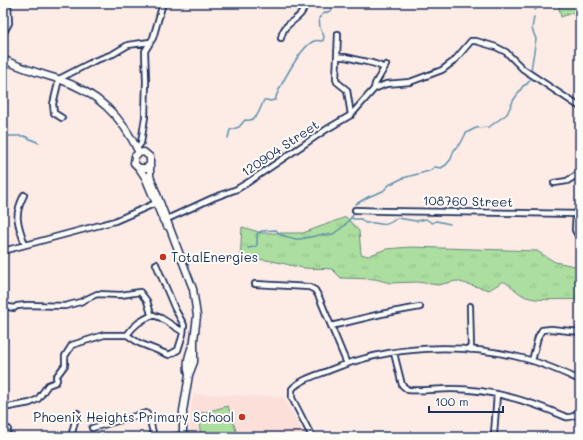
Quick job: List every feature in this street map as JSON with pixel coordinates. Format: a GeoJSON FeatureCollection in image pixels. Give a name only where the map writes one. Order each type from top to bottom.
{"type":"FeatureCollection","features":[{"type":"Feature","properties":{"kind":"street"},"geometry":{"type":"LineString","coordinates":[[3,34],[9,23],[8,3]]}},
{"type":"Feature","properties":{"kind":"street"},"geometry":{"type":"LineString","coordinates":[[163,3],[153,38],[144,55],[146,81],[145,118],[142,139],[134,161],[135,165],[145,177],[156,204],[165,219]]}},
{"type":"Feature","properties":{"kind":"street"},"geometry":{"type":"LineString","coordinates":[[281,38],[289,24],[301,15],[305,7],[304,3]]}},
{"type":"Feature","properties":{"kind":"street"},"geometry":{"type":"LineString","coordinates":[[338,34],[336,79],[337,82],[347,90],[351,115]]}},
{"type":"Feature","properties":{"kind":"street"},"geometry":{"type":"LineString","coordinates":[[374,89],[386,84],[410,82],[442,70],[454,61],[471,41],[481,42],[500,49],[523,68],[580,107]]}},
{"type":"Feature","properties":{"kind":"street"},"geometry":{"type":"LineString","coordinates":[[58,79],[113,54],[128,45],[150,42]]}},
{"type":"Feature","properties":{"kind":"street","name":"120904 Street"},"geometry":{"type":"LineString","coordinates":[[165,219],[247,183],[327,129],[351,115],[374,89],[385,67],[373,62],[362,61],[348,56],[337,57]]}},
{"type":"Feature","properties":{"kind":"street"},"geometry":{"type":"LineString","coordinates":[[3,59],[25,69],[58,79],[82,89],[105,105],[126,128],[138,151]]}},
{"type":"Feature","properties":{"kind":"street"},"geometry":{"type":"LineString","coordinates":[[58,79],[53,108],[54,113],[62,118]]}},
{"type":"Feature","properties":{"kind":"street"},"geometry":{"type":"LineString","coordinates":[[138,151],[144,152],[148,155],[150,160],[150,176],[195,297],[197,316],[194,340],[188,359],[188,375],[183,411],[183,436],[170,437]]}},
{"type":"Feature","properties":{"kind":"street"},"geometry":{"type":"LineString","coordinates":[[138,168],[144,169],[150,164]]}},
{"type":"Feature","properties":{"kind":"street"},"geometry":{"type":"LineString","coordinates":[[554,183],[567,181],[580,173]]}},
{"type":"Feature","properties":{"kind":"street"},"geometry":{"type":"LineString","coordinates":[[24,195],[17,213],[25,245]]}},
{"type":"Feature","properties":{"kind":"street"},"geometry":{"type":"LineString","coordinates":[[3,251],[115,221],[156,204]]}},
{"type":"Feature","properties":{"kind":"street","name":"108760 Street"},"geometry":{"type":"LineString","coordinates":[[355,210],[578,214]]}},
{"type":"Feature","properties":{"kind":"street"},"geometry":{"type":"LineString","coordinates":[[578,214],[576,230],[580,239]]}},
{"type":"Feature","properties":{"kind":"street"},"geometry":{"type":"LineString","coordinates":[[3,408],[38,400],[48,385],[56,382],[56,377],[65,365],[65,356],[72,345],[104,335],[127,335],[139,343],[169,355],[178,350],[184,325],[175,309],[156,264]]}},
{"type":"Feature","properties":{"kind":"street"},"geometry":{"type":"LineString","coordinates":[[255,284],[309,287],[313,289],[319,297],[346,364]]}},
{"type":"Feature","properties":{"kind":"street"},"geometry":{"type":"LineString","coordinates":[[3,306],[14,308],[17,306],[65,306],[80,302],[97,294],[121,295],[140,292],[147,301],[151,314],[161,318],[183,332]]}},
{"type":"Feature","properties":{"kind":"street"},"geometry":{"type":"LineString","coordinates":[[470,306],[471,350]]}},
{"type":"Feature","properties":{"kind":"street"},"geometry":{"type":"LineString","coordinates":[[331,326],[420,307]]}},
{"type":"Feature","properties":{"kind":"street"},"geometry":{"type":"LineString","coordinates":[[127,335],[141,320],[153,315]]}},
{"type":"Feature","properties":{"kind":"street"},"geometry":{"type":"LineString","coordinates":[[532,361],[538,337],[542,330],[551,329],[580,332]]}},
{"type":"Feature","properties":{"kind":"street"},"geometry":{"type":"LineString","coordinates":[[312,437],[292,398],[292,389],[298,384],[346,364],[394,353],[429,348],[491,352],[532,361],[580,380]]}},
{"type":"Feature","properties":{"kind":"street"},"geometry":{"type":"LineString","coordinates":[[394,353],[402,384],[408,390],[474,390],[497,394],[535,404],[566,417],[573,417],[580,408]]}},
{"type":"Feature","properties":{"kind":"street"},"geometry":{"type":"LineString","coordinates":[[494,434],[497,394]]}},
{"type":"Feature","properties":{"kind":"street"},"geometry":{"type":"LineString","coordinates":[[71,437],[78,413]]}},
{"type":"Feature","properties":{"kind":"street"},"geometry":{"type":"LineString","coordinates":[[92,428],[146,413],[149,416],[154,437]]}},
{"type":"Feature","properties":{"kind":"street"},"geometry":{"type":"LineString","coordinates":[[6,437],[8,429]]}},
{"type":"Feature","properties":{"kind":"shaded area","name":"Phoenix Heights Primary School"},"geometry":{"type":"Polygon","coordinates":[[[194,394],[284,397],[305,437],[191,437],[191,408],[194,394]]]}},
{"type":"Feature","properties":{"kind":"green space"},"geometry":{"type":"Polygon","coordinates":[[[558,3],[580,3],[580,10],[561,17],[558,3]]]}},
{"type":"Feature","properties":{"kind":"green space"},"geometry":{"type":"Polygon","coordinates":[[[346,217],[359,231],[361,254],[368,256],[386,249],[410,247],[537,251],[555,262],[580,267],[580,300],[545,300],[526,297],[505,282],[502,282],[489,290],[456,281],[438,285],[417,282],[390,283],[375,279],[341,278],[332,269],[304,268],[258,259],[240,261],[242,227],[262,233],[303,233],[346,217]]]}},
{"type":"Feature","properties":{"kind":"green space"},"geometry":{"type":"Polygon","coordinates":[[[228,406],[238,437],[201,437],[198,414],[228,406]]]}},
{"type":"Feature","properties":{"kind":"waterway"},"geometry":{"type":"LineString","coordinates":[[228,138],[230,130],[239,127],[245,120],[253,119],[258,114],[264,100],[275,100],[291,68],[303,50],[315,41],[323,41],[324,36],[320,28],[319,18],[323,14],[332,10],[333,3]]}},
{"type":"Feature","properties":{"kind":"waterway"},"geometry":{"type":"LineString","coordinates":[[535,10],[542,3]]}},
{"type":"Feature","properties":{"kind":"waterway"},"geometry":{"type":"LineString","coordinates":[[531,70],[536,39],[532,29],[534,17]]}},
{"type":"Feature","properties":{"kind":"waterway"},"geometry":{"type":"LineString","coordinates":[[356,204],[383,191],[389,185],[403,178],[429,171],[435,167],[441,168],[446,165],[466,133],[476,128],[489,127],[507,114],[513,101],[523,86],[530,80]]}},
{"type":"Feature","properties":{"kind":"waterway"},"geometry":{"type":"LineString","coordinates":[[3,136],[24,136],[39,143]]}},
{"type":"Feature","properties":{"kind":"waterway"},"geometry":{"type":"LineString","coordinates":[[248,248],[257,245],[257,234],[262,231],[276,230],[281,235],[295,239],[333,234],[344,226],[354,214]]}},
{"type":"Feature","properties":{"kind":"waterway"},"geometry":{"type":"LineString","coordinates":[[352,218],[361,219],[365,223],[388,224],[397,218],[416,221],[426,219],[432,223],[436,221],[450,224]]}},
{"type":"Feature","properties":{"kind":"place","name":"TotalEnergies"},"geometry":{"type":"Point","coordinates":[163,257]}},
{"type":"Feature","properties":{"kind":"place","name":"Phoenix Heights Primary School"},"geometry":{"type":"Point","coordinates":[242,417]}}]}
